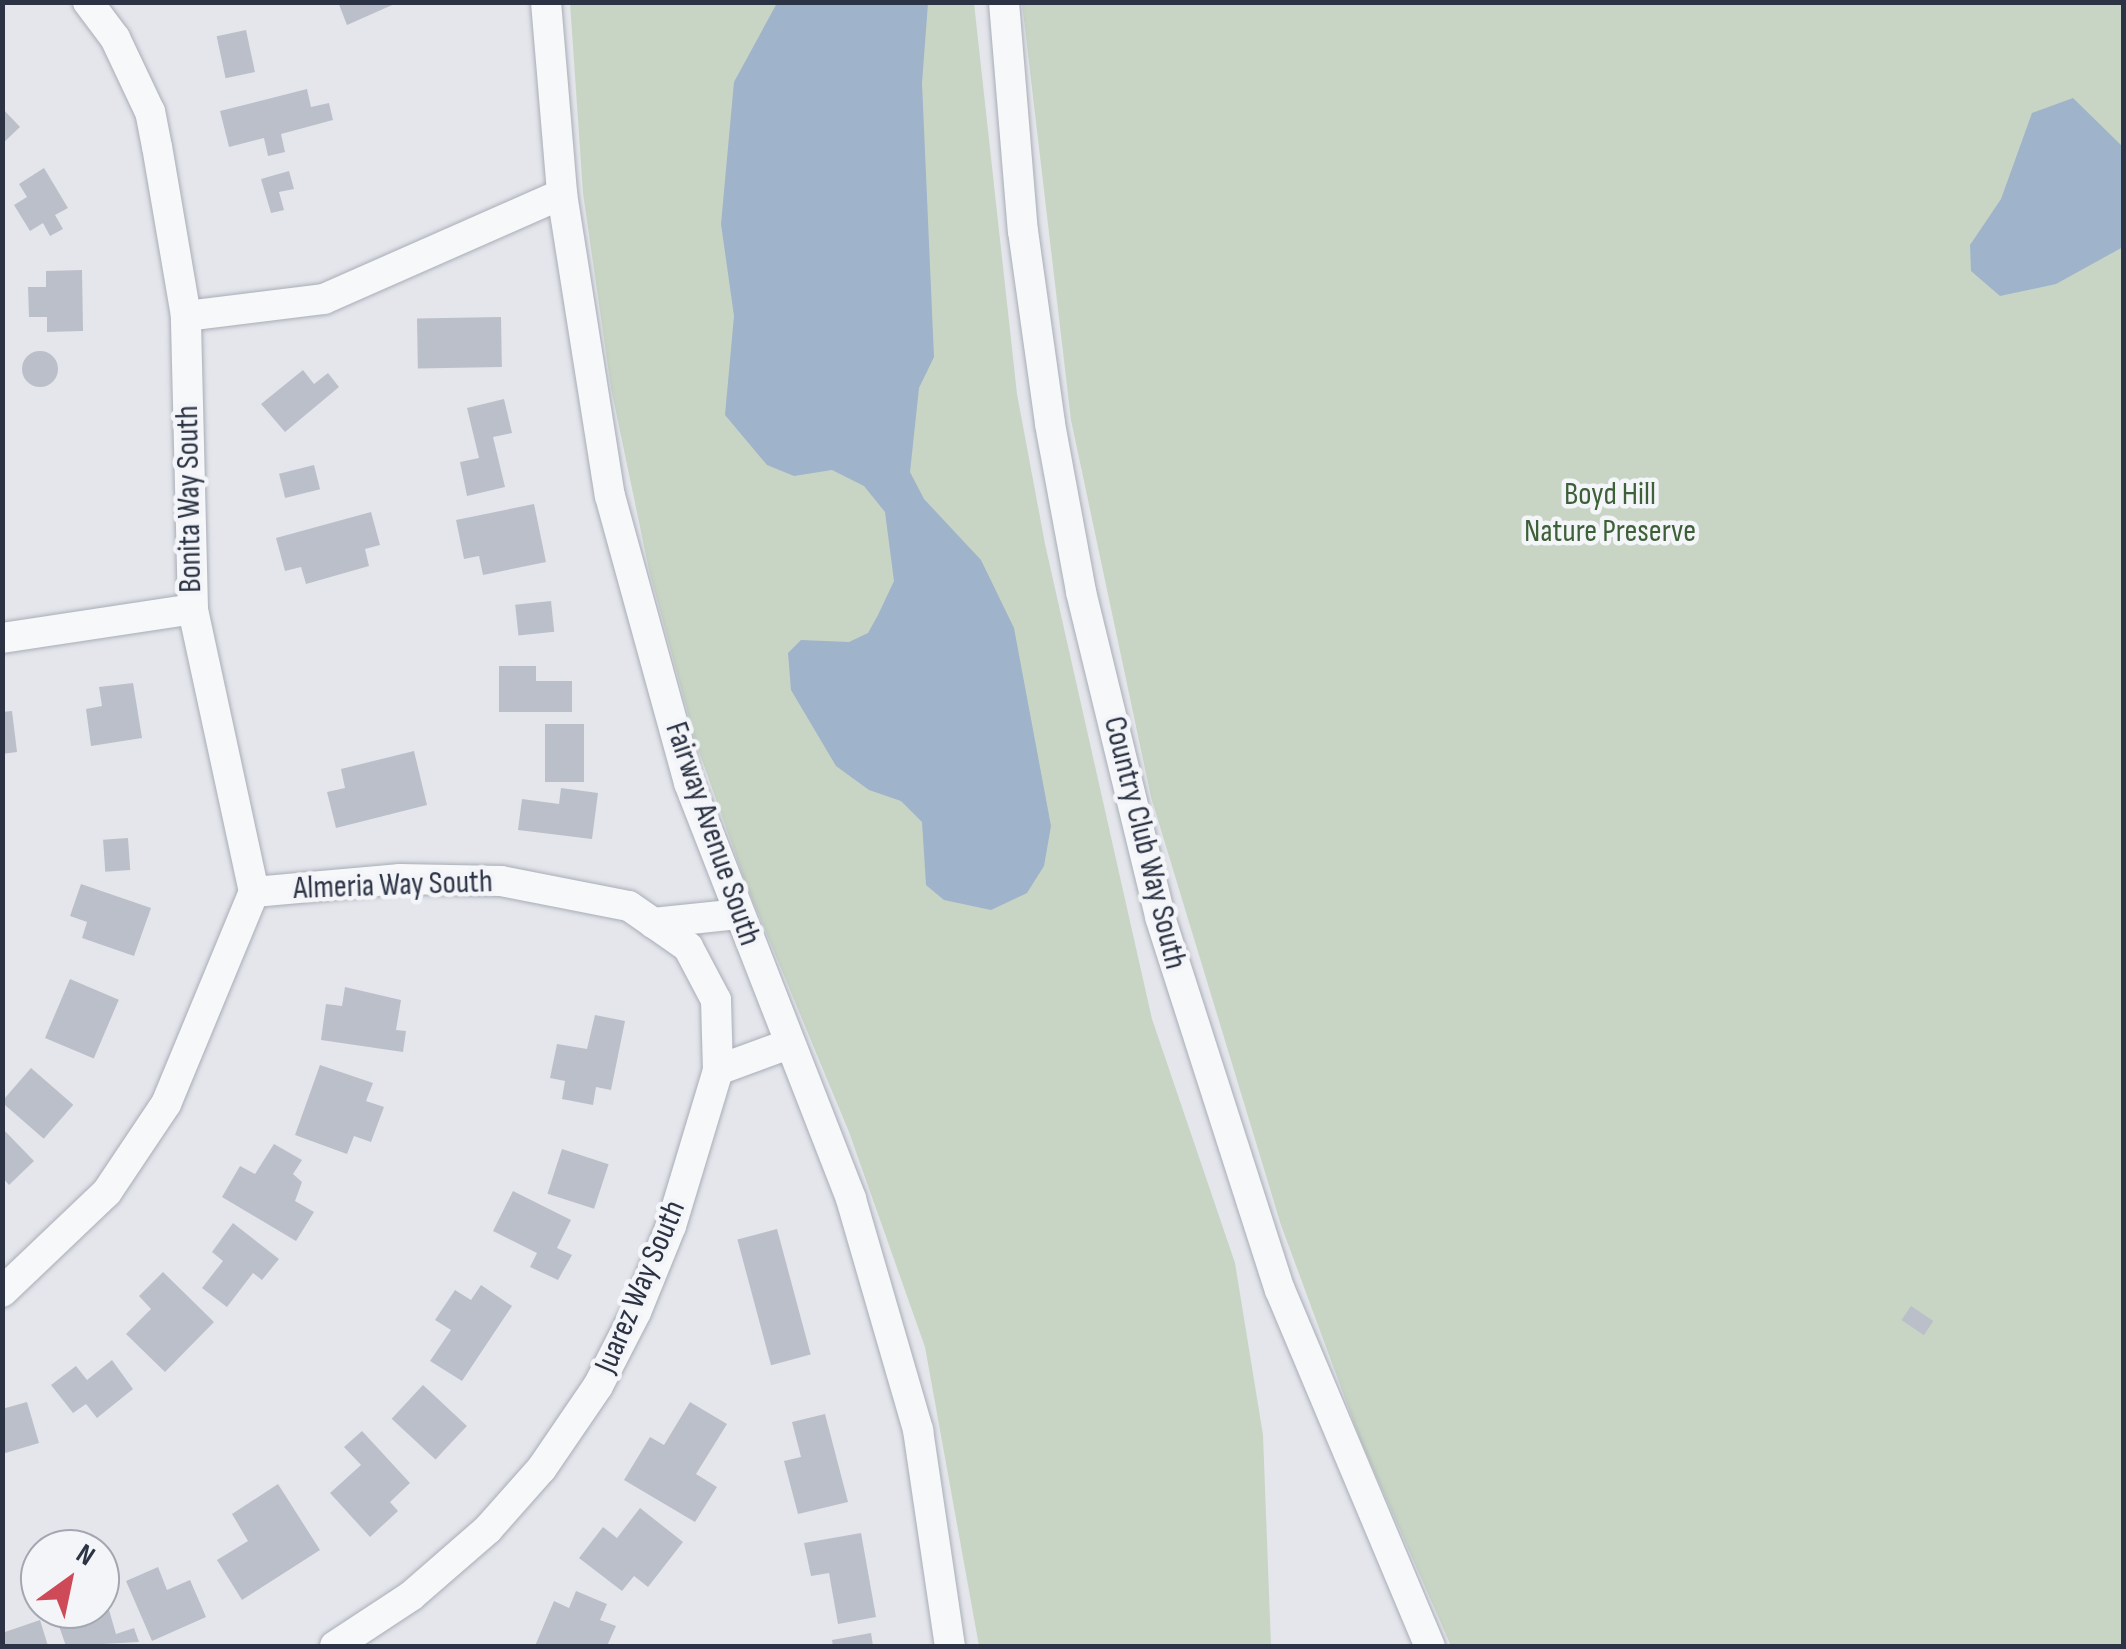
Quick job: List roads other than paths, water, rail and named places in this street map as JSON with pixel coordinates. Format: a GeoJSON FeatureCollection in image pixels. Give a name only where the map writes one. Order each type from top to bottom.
{"type":"FeatureCollection","features":[{"type":"Feature","properties":{"kind":"street","name":"Bonita Way South"},"geometry":{"type":"LineString","coordinates":[[2,638],[193,610],[186,316],[150,112],[115,38],[88,2]]}},
{"type":"Feature","properties":{"kind":"street","name":"Country Club Way South"},"geometry":{"type":"LineString","coordinates":[[1004,2],[1023,231],[1050,424],[1081,592],[1160,918],[1280,1290],[1430,1646]]}},
{"type":"Feature","properties":{"kind":"street","name":"Fairway Avenue South"},"geometry":{"type":"LineString","coordinates":[[546,4],[562,194],[610,496],[690,782],[786,1046],[851,1200],[918,1430],[950,1646]]}},
{"type":"Feature","properties":{"kind":"street"},"geometry":{"type":"LineString","coordinates":[[186,316],[324,299],[562,194]]}},
{"type":"Feature","properties":{"kind":"street","name":"Almeria Way South"},"geometry":{"type":"LineString","coordinates":[[2,1292],[108,1192],[166,1104],[254,892],[193,610]]}},
{"type":"Feature","properties":{"kind":"street","name":"Almeria Way South"},"geometry":{"type":"LineString","coordinates":[[254,892],[400,879],[500,881],[629,906],[688,947],[716,1000],[718,1070]]}},
{"type":"Feature","properties":{"kind":"street"},"geometry":{"type":"LineString","coordinates":[[654,923],[738,914]]}},
{"type":"Feature","properties":{"kind":"street"},"geometry":{"type":"LineString","coordinates":[[718,1070],[786,1046]]}},
{"type":"Feature","properties":{"kind":"street","name":"Juarez Way South"},"geometry":{"type":"LineString","coordinates":[[335,1646],[411,1596],[488,1529],[542,1468],[598,1386],[671,1226],[718,1070]]}},
{"type":"Feature","properties":{"kind":"water"},"geometry":{"type":"Polygon","coordinates":[[[777,3],[928,3],[922,83],[934,357],[919,388],[910,472],[924,499],[981,560],[1014,628],[1051,826],[1044,866],[1027,893],[991,910],[944,900],[926,885],[922,822],[901,801],[869,790],[836,766],[791,690],[788,653],[801,640],[849,642],[868,633],[878,615],[894,581],[885,512],[864,486],[832,470],[794,476],[767,465],[725,415],[734,316],[721,224],[734,82],[777,3]]]}},
{"type":"Feature","properties":{"kind":"water"},"geometry":{"type":"Polygon","coordinates":[[[2073,98],[2123,147],[2123,247],[2056,284],[2000,296],[1971,271],[1970,245],[2001,199],[2032,113],[2073,98]]]}},
{"type":"Feature","properties":{"kind":"park label","name":"Boyd Hill Nature Preserve"},"geometry":{"type":"Point","coordinates":[1610,514]}}]}
